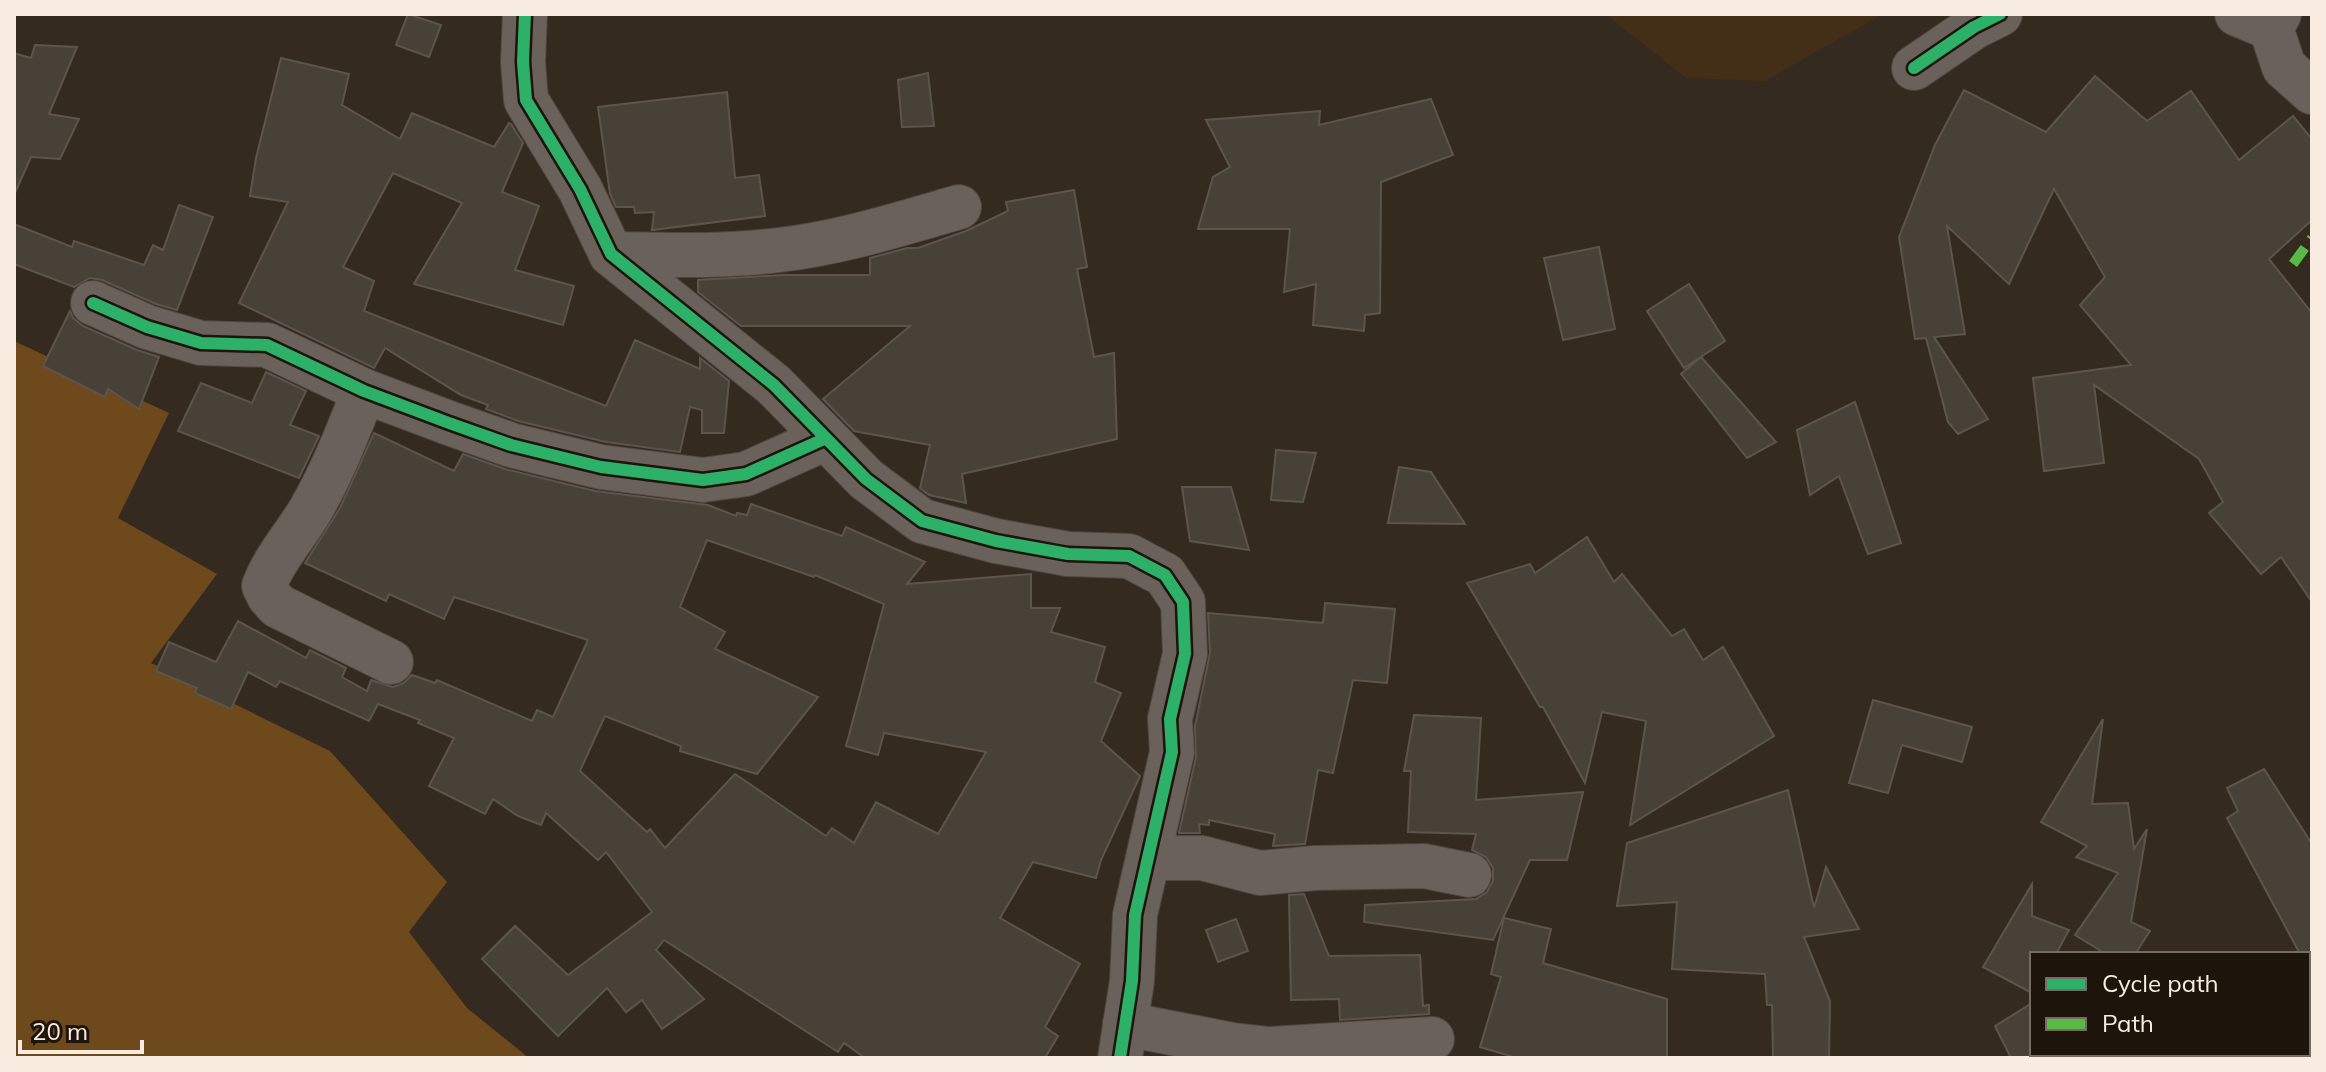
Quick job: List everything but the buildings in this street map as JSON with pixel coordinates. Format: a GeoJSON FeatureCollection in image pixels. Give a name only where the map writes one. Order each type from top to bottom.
{"type":"FeatureCollection","features":[{"type":"Feature","properties":{"kind":"street"},"geometry":{"type":"LineString","coordinates":[[525,14],[523,62],[526,100],[580,189],[611,254],[774,385],[866,479],[922,521],[996,541],[1068,554],[1129,556],[1165,575],[1183,602],[1185,654],[1170,719],[1172,752],[1135,915],[1132,981],[1123,1041],[1269,1049],[1432,1039]]}},
{"type":"Feature","properties":{"kind":"street"},"geometry":{"type":"LineString","coordinates":[[1914,68],[1974,27],[2000,14]]}},
{"type":"Feature","properties":{"kind":"street"},"geometry":{"type":"LineString","coordinates":[[2263,19],[2284,67],[2312,92]]}},
{"type":"Feature","properties":{"kind":"street"},"geometry":{"type":"LineString","coordinates":[[611,254],[676,255],[777,250],[848,239],[959,207]]}},
{"type":"Feature","properties":{"kind":"street"},"geometry":{"type":"LineString","coordinates":[[93,303],[147,327],[201,343],[267,345],[364,391],[511,445],[601,467],[703,480],[746,474],[824,439]]}},
{"type":"Feature","properties":{"kind":"street"},"geometry":{"type":"LineString","coordinates":[[364,391],[334,467],[292,540],[269,572],[264,586],[278,606],[391,662]]}},
{"type":"Feature","properties":{"kind":"street"},"geometry":{"type":"LineString","coordinates":[[1149,858],[1202,858],[1260,873],[1315,868],[1424,866],[1469,875]]}},
{"type":"Feature","properties":{"kind":"shaded area"},"geometry":{"type":"Polygon","coordinates":[[[1605,14],[1883,14],[1765,81],[1686,78],[1605,14]]]}},
{"type":"Feature","properties":{"kind":"shaded area"},"geometry":{"type":"Polygon","coordinates":[[[14,341],[169,413],[118,518],[217,574],[151,663],[330,751],[447,882],[409,932],[467,1008],[529,1058],[14,1058],[14,341]]]}},
{"type":"Feature","properties":{"kind":"marked path"},"geometry":{"type":"LineString","coordinates":[[2293,264],[2312,238]]}},
{"type":"Feature","properties":{"kind":"cycle path"},"geometry":{"type":"LineString","coordinates":[[525,14],[523,62],[526,100],[580,189],[611,254],[774,385],[866,479],[922,521],[996,541],[1068,554],[1129,556],[1165,575],[1183,602],[1185,654],[1170,719],[1172,752],[1135,915],[1132,981],[1120,1058]]}},
{"type":"Feature","properties":{"kind":"cycle path"},"geometry":{"type":"LineString","coordinates":[[1914,68],[1974,27],[2000,14]]}},
{"type":"Feature","properties":{"kind":"cycle path"},"geometry":{"type":"LineString","coordinates":[[93,303],[147,327],[201,343],[267,345],[364,391],[449,423],[511,445],[601,467],[703,480],[746,474],[824,439]]}}]}
